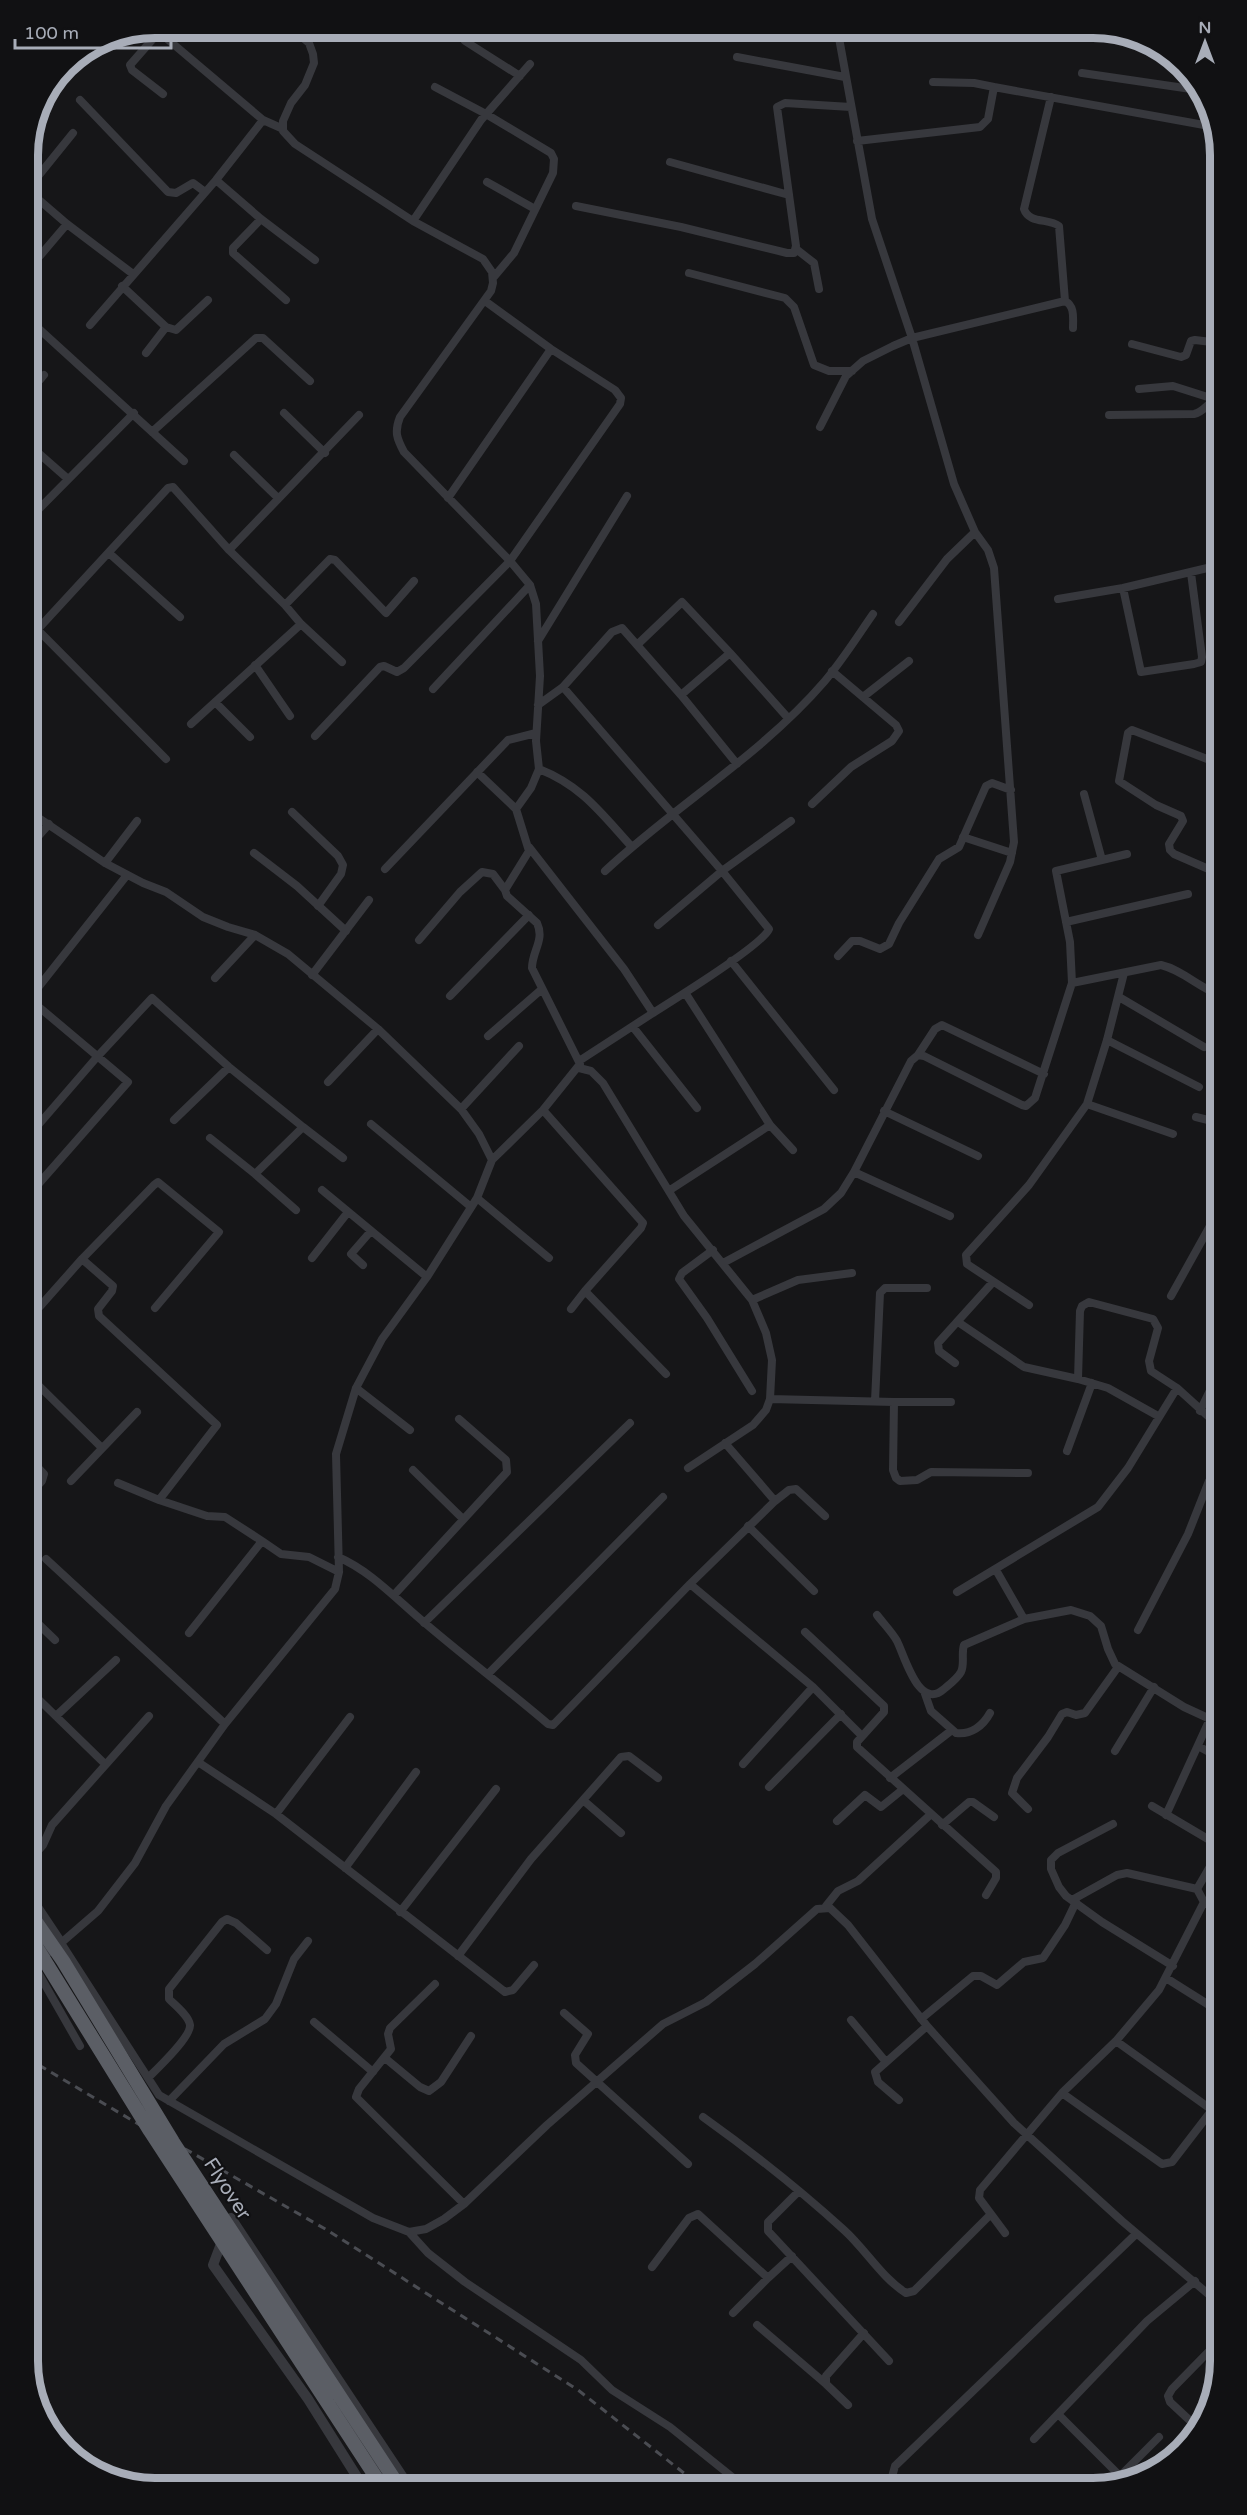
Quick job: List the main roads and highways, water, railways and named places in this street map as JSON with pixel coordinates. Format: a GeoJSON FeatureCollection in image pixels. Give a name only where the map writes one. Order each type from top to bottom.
{"type":"FeatureCollection","features":[{"type":"Feature","properties":{"kind":"highway","name":"Flyover"},"geometry":{"type":"LineString","coordinates":[[38,1925],[63,1961],[173,2142],[393,2477]]}},
{"type":"Feature","properties":{"kind":"highway","name":"Flyover"},"geometry":{"type":"LineString","coordinates":[[38,1950],[150,2131],[375,2477]]}},
{"type":"Feature","properties":{"kind":"railway"},"geometry":{"type":"LineString","coordinates":[[38,2065],[150,2131],[327,2230],[578,2390],[690,2478]]}}]}
